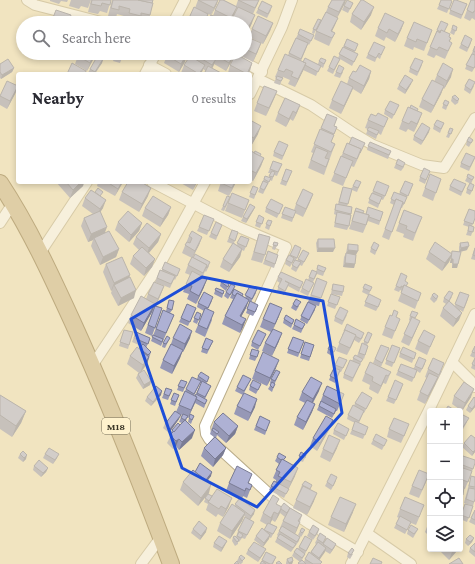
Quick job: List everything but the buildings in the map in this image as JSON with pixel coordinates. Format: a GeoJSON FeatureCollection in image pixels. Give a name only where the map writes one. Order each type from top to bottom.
{"type":"FeatureCollection","features":[{"type":"Feature","properties":{"kind":"main road","name":"M18"},"geometry":{"type":"LineString","coordinates":[[0,183],[4,213],[40,253],[92,366],[171,564]]}},
{"type":"Feature","properties":{"kind":"street"},"geometry":{"type":"LineString","coordinates":[[27,0],[35,5],[78,16]]}},
{"type":"Feature","properties":{"kind":"street"},"geometry":{"type":"LineString","coordinates":[[177,16],[185,0]]}},
{"type":"Feature","properties":{"kind":"street"},"geometry":{"type":"LineString","coordinates":[[252,90],[282,27],[292,0]]}},
{"type":"Feature","properties":{"kind":"street"},"geometry":{"type":"LineString","coordinates":[[152,60],[147,69],[158,72]]}},
{"type":"Feature","properties":{"kind":"street"},"geometry":{"type":"LineString","coordinates":[[238,60],[374,145],[422,165],[444,168],[475,118]]}},
{"type":"Feature","properties":{"kind":"street"},"geometry":{"type":"LineString","coordinates":[[40,253],[87,184]]}},
{"type":"Feature","properties":{"kind":"street"},"geometry":{"type":"LineString","coordinates":[[156,184],[257,236],[286,247],[205,426],[206,434],[209,439],[279,503],[310,524],[358,552]]}},
{"type":"Feature","properties":{"kind":"street"},"geometry":{"type":"LineString","coordinates":[[92,366],[160,264],[204,184]]}},
{"type":"Feature","properties":{"kind":"street"},"geometry":{"type":"LineString","coordinates":[[351,564],[368,534],[475,314]]}},
{"type":"Feature","properties":{"kind":"street"},"geometry":{"type":"LineString","coordinates":[[452,362],[475,387]]}},
{"type":"Feature","properties":{"kind":"street"},"geometry":{"type":"LineString","coordinates":[[368,534],[411,564]]}},
{"type":"Feature","properties":{"kind":"street"},"geometry":{"type":"LineString","coordinates":[[141,564],[161,537]]}},
{"type":"Feature","properties":{"kind":"highlighted area"},"geometry":{"type":"Polygon","coordinates":[[[202,277],[323,301],[342,413],[257,507],[182,468],[131,319],[202,277]]]}}]}
